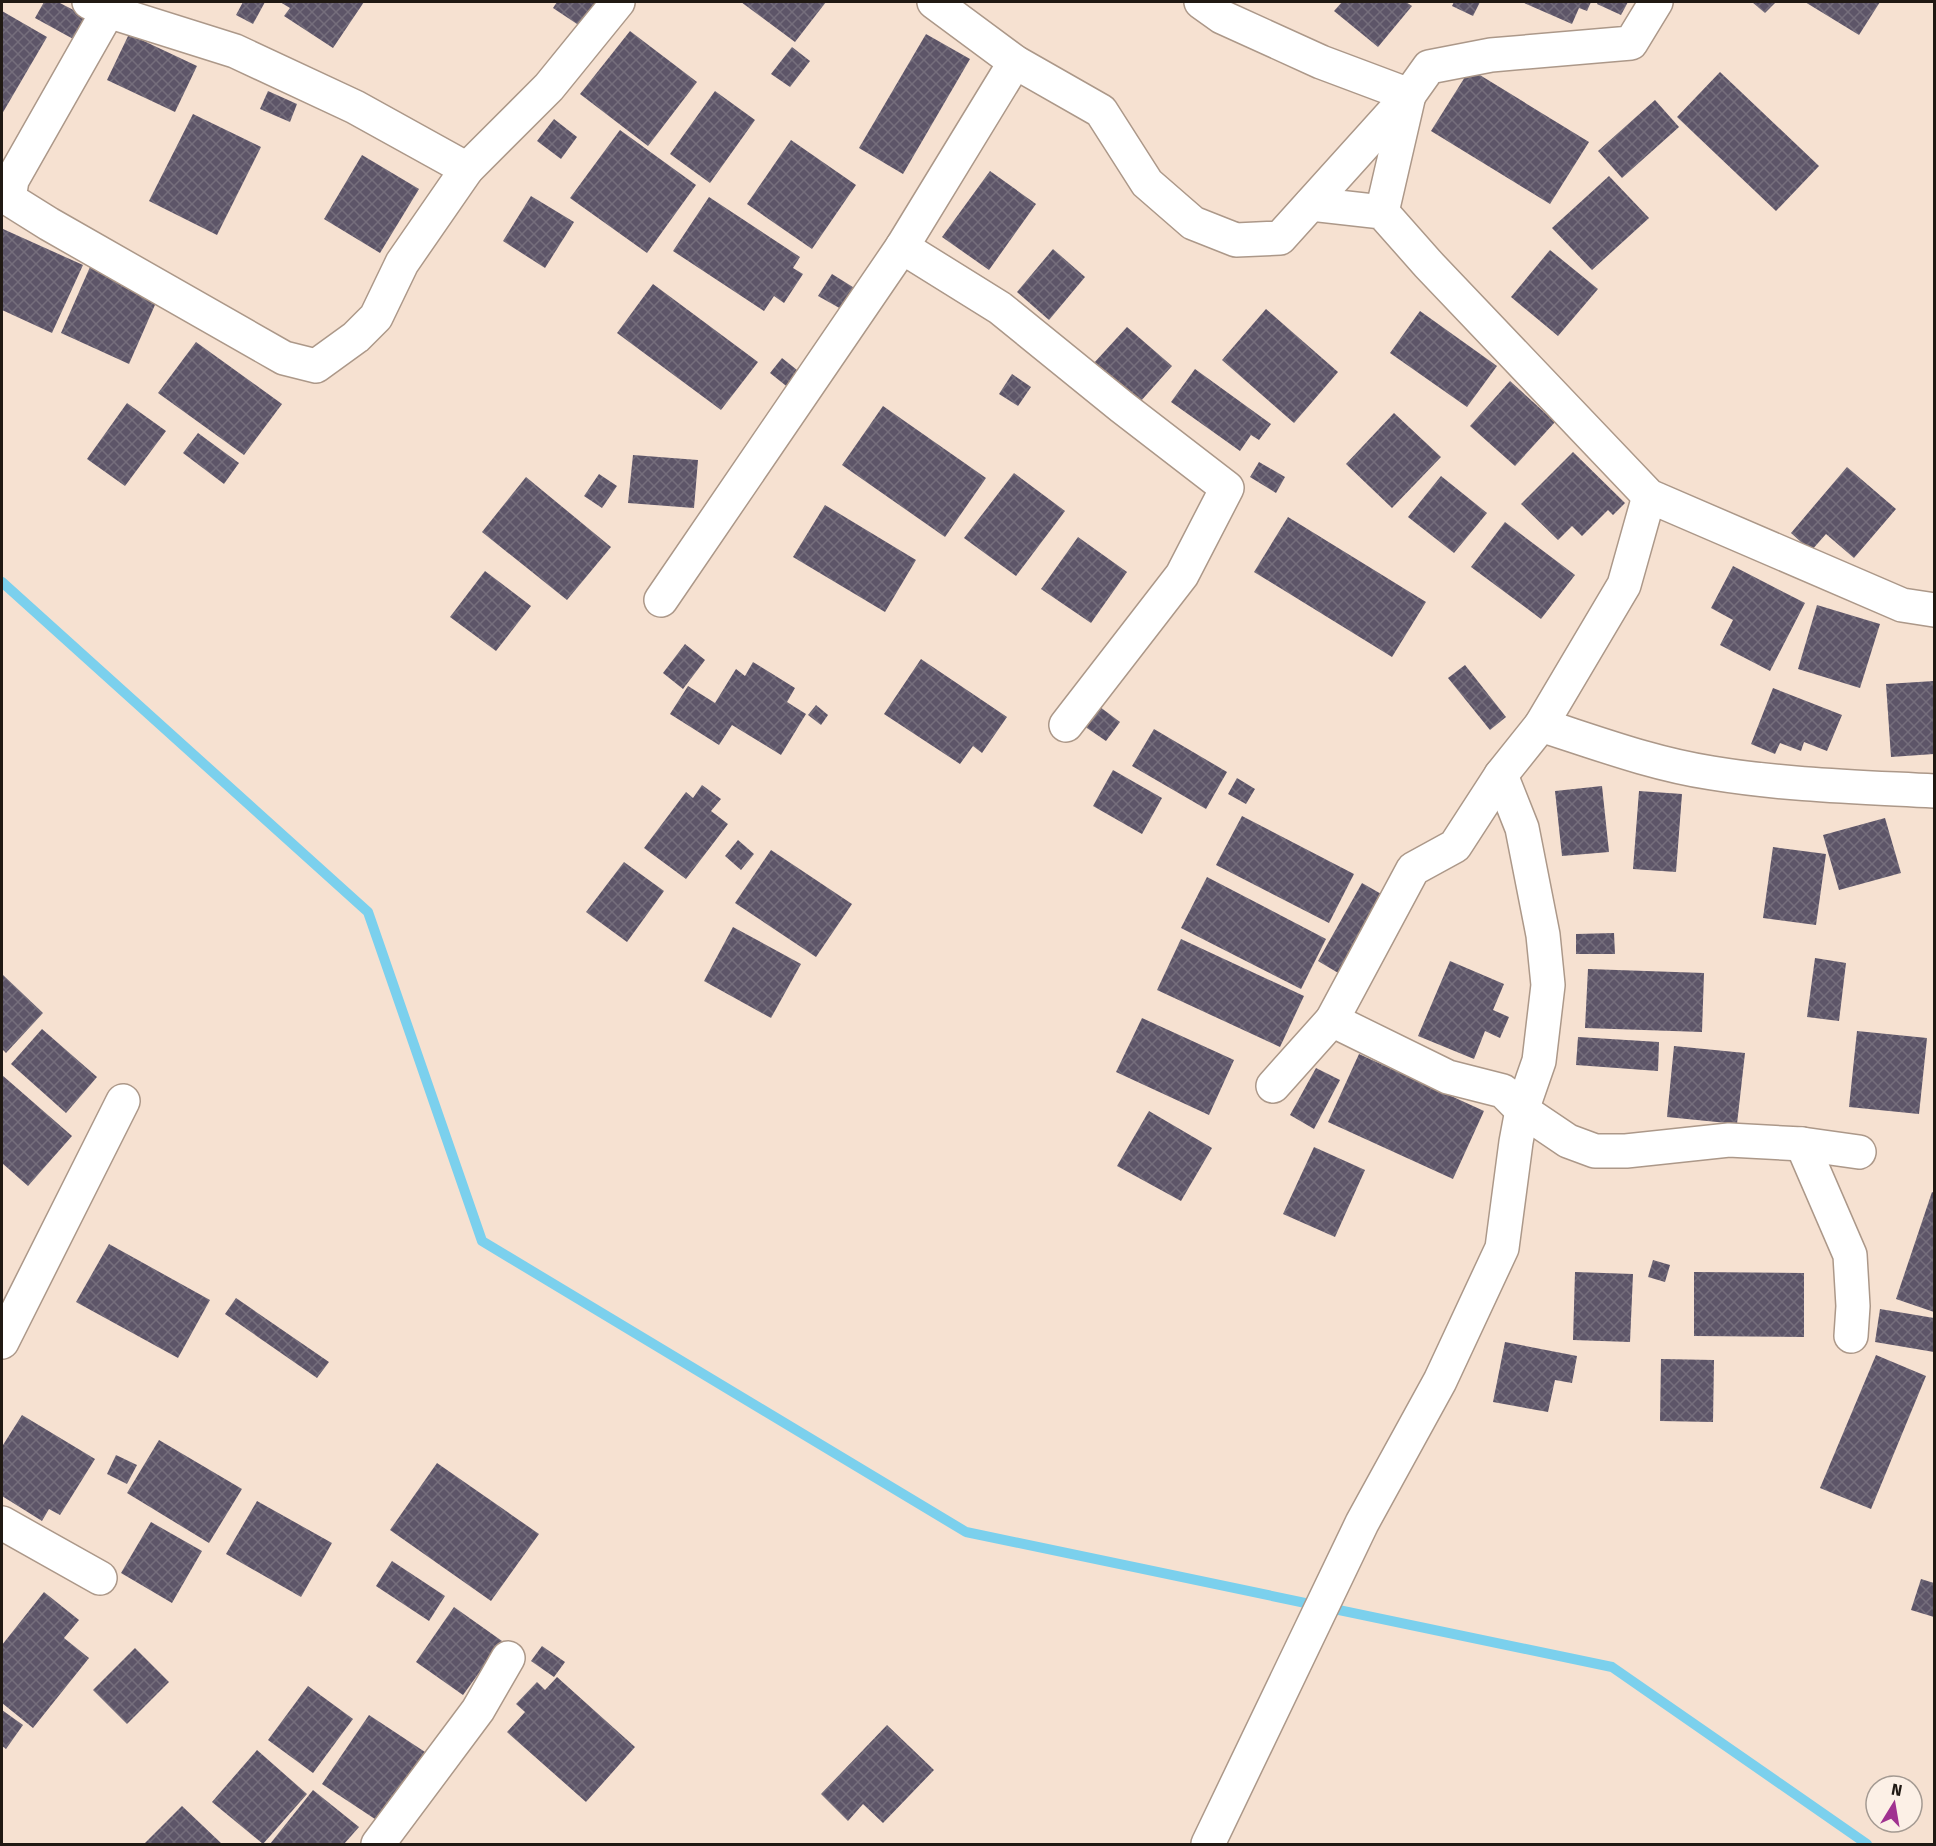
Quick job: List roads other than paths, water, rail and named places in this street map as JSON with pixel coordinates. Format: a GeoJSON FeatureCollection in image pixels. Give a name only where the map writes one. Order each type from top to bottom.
{"type":"FeatureCollection","features":[{"type":"Feature","properties":{"kind":"street"},"geometry":{"type":"LineString","coordinates":[[466,169],[355,106],[235,51],[99,6],[12,180],[9,199],[284,358],[316,366],[356,337],[376,317],[402,263],[466,169],[549,87],[618,2]]}},
{"type":"Feature","properties":{"kind":"street"},"geometry":{"type":"LineString","coordinates":[[934,2],[1015,62],[1101,111],[1147,183],[1193,223],[1236,240],[1280,238],[1409,95],[1429,67],[1491,55],[1631,43],[1656,2]]}},
{"type":"Feature","properties":{"kind":"street"},"geometry":{"type":"LineString","coordinates":[[1201,2],[1222,17],[1321,62],[1409,95]]}},
{"type":"Feature","properties":{"kind":"street"},"geometry":{"type":"LineString","coordinates":[[662,600],[902,247],[1015,62]]}},
{"type":"Feature","properties":{"kind":"street"},"geometry":{"type":"LineString","coordinates":[[1382,212],[1409,95]]}},
{"type":"Feature","properties":{"kind":"street"},"geometry":{"type":"LineString","coordinates":[[1311,204],[1382,212],[1428,264],[1649,496],[1902,605],[1935,610]]}},
{"type":"Feature","properties":{"kind":"street"},"geometry":{"type":"LineString","coordinates":[[902,247],[1000,308],[1227,488],[1182,575],[1066,725]]}},
{"type":"Feature","properties":{"kind":"street"},"geometry":{"type":"LineString","coordinates":[[1273,1086],[1332,1020],[1413,869],[1455,846],[1502,775],[1541,724],[1624,585],[1649,496]]}},
{"type":"Feature","properties":{"kind":"street"},"geometry":{"type":"LineString","coordinates":[[1541,724],[1636,757],[1712,773],[1823,784],[1935,791]]}},
{"type":"Feature","properties":{"kind":"street"},"geometry":{"type":"LineString","coordinates":[[1208,1845],[1362,1522],[1440,1382],[1502,1248],[1516,1142],[1522,1110],[1539,1061],[1548,986],[1543,935],[1522,828],[1502,775]]}},
{"type":"Feature","properties":{"kind":"street"},"geometry":{"type":"LineString","coordinates":[[1332,1020],[1448,1077],[1503,1091],[1522,1110],[1568,1141],[1595,1151],[1626,1151],[1729,1140],[1802,1144],[1858,1152]]}},
{"type":"Feature","properties":{"kind":"street"},"geometry":{"type":"LineString","coordinates":[[2,1342],[123,1101]]}},
{"type":"Feature","properties":{"kind":"street"},"geometry":{"type":"LineString","coordinates":[[1802,1144],[1850,1255],[1853,1306],[1851,1336]]}},
{"type":"Feature","properties":{"kind":"street"},"geometry":{"type":"LineString","coordinates":[[2,1523],[100,1578]]}},
{"type":"Feature","properties":{"kind":"street"},"geometry":{"type":"LineString","coordinates":[[378,1845],[478,1710],[508,1658]]}},
{"type":"Feature","properties":{"kind":"waterway"},"geometry":{"type":"LineString","coordinates":[[2,582],[368,912],[482,1241],[966,1532],[1612,1667],[1867,1844]]}}]}
